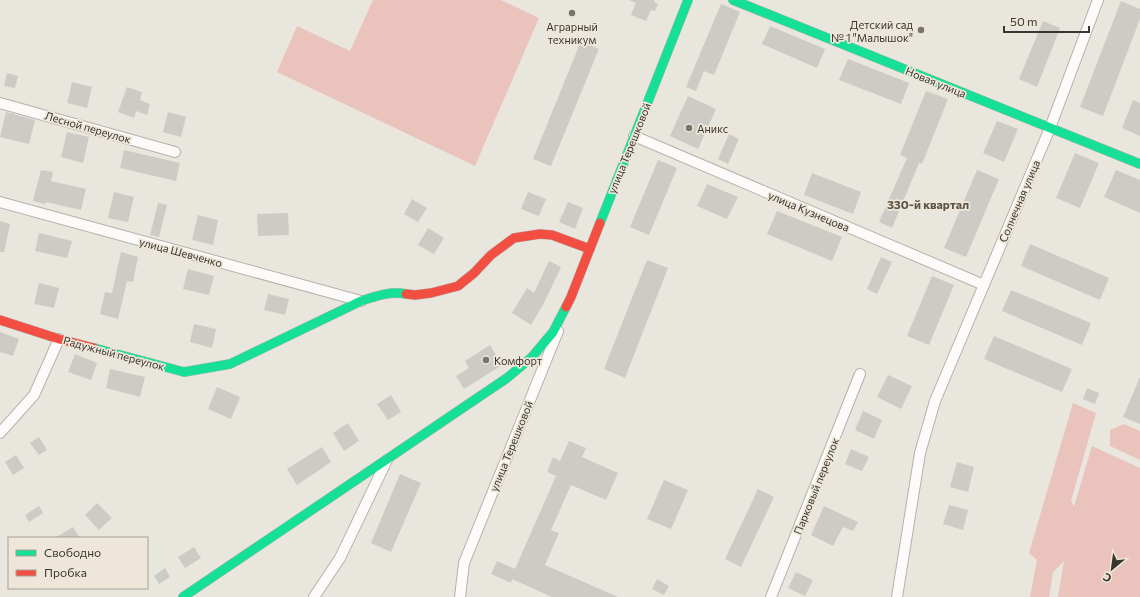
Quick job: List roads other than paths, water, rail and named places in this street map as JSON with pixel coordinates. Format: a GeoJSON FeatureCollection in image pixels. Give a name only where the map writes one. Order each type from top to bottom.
{"type":"FeatureCollection","features":[{"type":"Feature","properties":{"kind":"main road","name":"улица Терешковой"},"geometry":{"type":"LineString","coordinates":[[183,597],[507,378],[532,357],[553,332],[571,297],[688,0]]}},
{"type":"Feature","properties":{"kind":"main road","name":"Новая улица"},"geometry":{"type":"LineString","coordinates":[[733,0],[1140,164]]}},
{"type":"Feature","properties":{"kind":"main road","name":"Радужный переулок"},"geometry":{"type":"LineString","coordinates":[[0,320],[59,339],[184,372],[230,364],[361,302],[380,295],[397,292],[415,295],[431,293],[458,286],[474,273],[491,255],[514,238],[540,234],[552,235],[590,249]]}},
{"type":"Feature","properties":{"kind":"street","name":"Солнечная улица"},"geometry":{"type":"LineString","coordinates":[[896,597],[920,453],[935,400],[1050,128],[1098,0]]}},
{"type":"Feature","properties":{"kind":"street","name":"Лесной переулок"},"geometry":{"type":"LineString","coordinates":[[0,103],[175,152]]}},
{"type":"Feature","properties":{"kind":"street","name":"улица Кузнецова"},"geometry":{"type":"LineString","coordinates":[[634,136],[984,285]]}},
{"type":"Feature","properties":{"kind":"street","name":"улица Шевченко"},"geometry":{"type":"LineString","coordinates":[[0,202],[361,302]]}},
{"type":"Feature","properties":{"kind":"street","name":"улица Терешковой"},"geometry":{"type":"LineString","coordinates":[[460,597],[464,563],[571,297]]}},
{"type":"Feature","properties":{"kind":"street"},"geometry":{"type":"LineString","coordinates":[[0,433],[34,395],[59,339]]}},
{"type":"Feature","properties":{"kind":"street","name":"Парковый переулок"},"geometry":{"type":"LineString","coordinates":[[771,597],[860,374]]}},
{"type":"Feature","properties":{"kind":"street","name":"улица Терешковой"},"geometry":{"type":"LineString","coordinates":[[314,597],[340,558],[388,459]]}},
{"type":"Feature","properties":{"kind":"place","name":"Аграрный техникум"},"geometry":{"type":"Point","coordinates":[572,13]}},
{"type":"Feature","properties":{"kind":"place","name":"Детский сад № 1 \"Малышок\""},"geometry":{"type":"Point","coordinates":[921,30]}},
{"type":"Feature","properties":{"kind":"place","name":"Аникс"},"geometry":{"type":"Point","coordinates":[689,128]}},
{"type":"Feature","properties":{"kind":"place","name":"Комфорт"},"geometry":{"type":"Point","coordinates":[486,360]}},
{"type":"Feature","properties":{"kind":"district","name":"330-й квартал"},"geometry":{"type":"Point","coordinates":[928,204]}}]}
